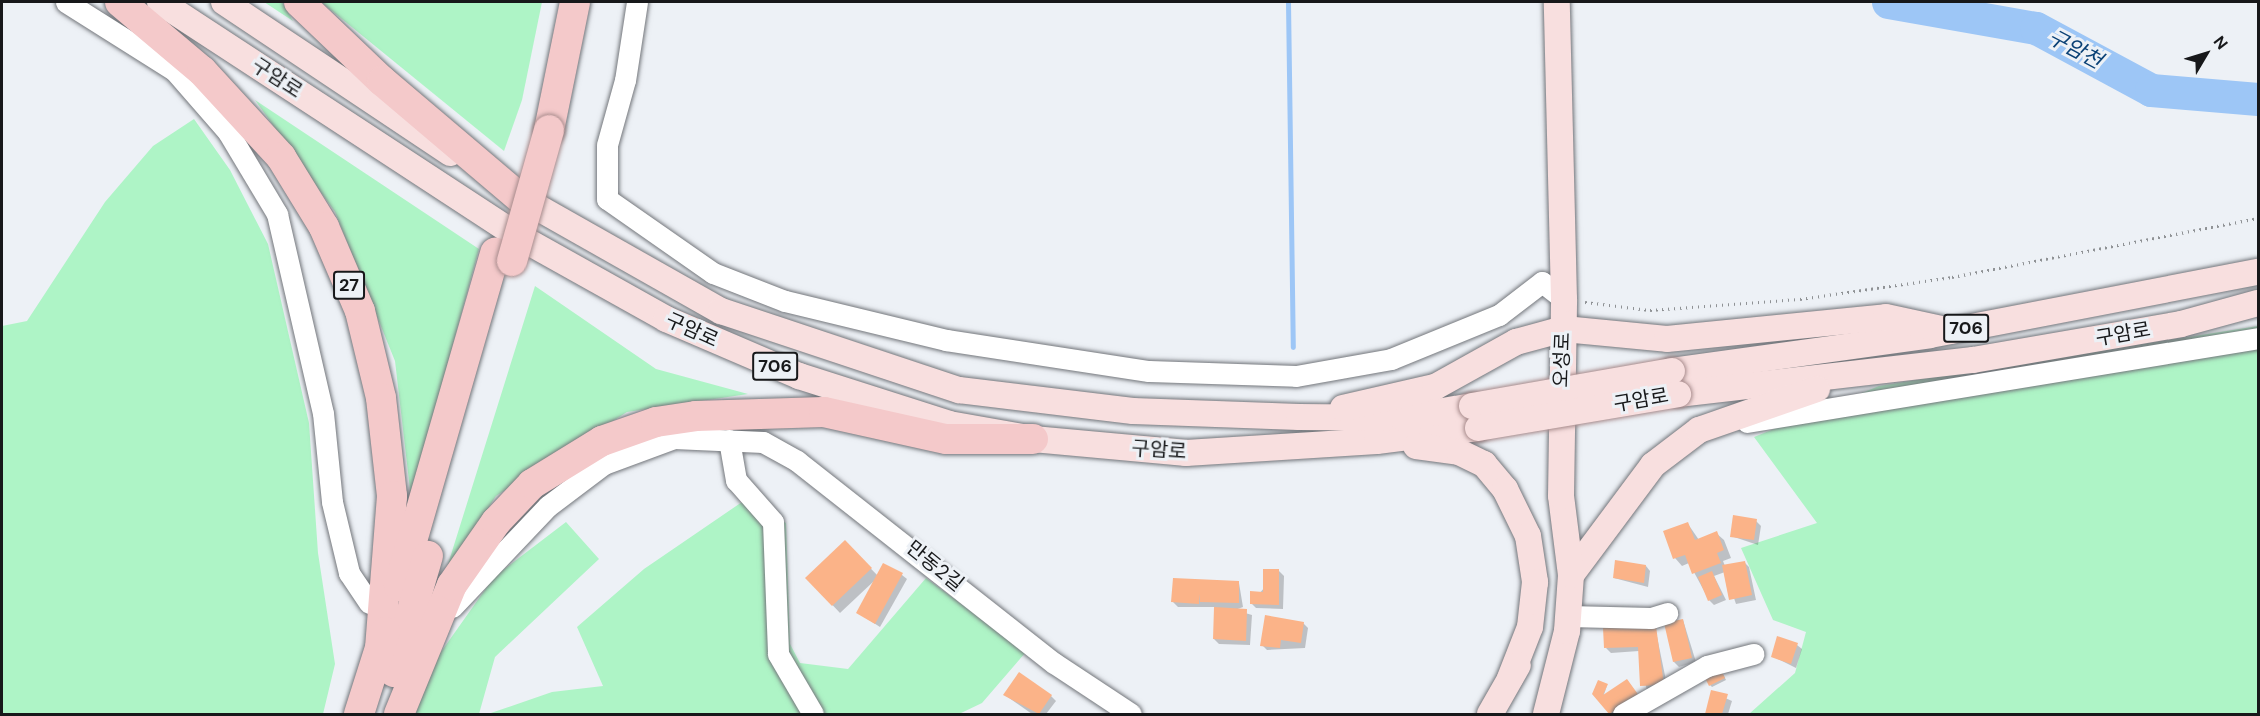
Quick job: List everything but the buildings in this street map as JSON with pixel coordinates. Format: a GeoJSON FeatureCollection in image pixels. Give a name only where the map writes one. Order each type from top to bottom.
{"type":"FeatureCollection","features":[{"type":"Feature","properties":{"kind":"highway","name":"27"},"geometry":{"type":"LineString","coordinates":[[120,2],[202,71],[281,157],[324,227],[360,311],[381,398],[392,496],[380,650],[359,714]]}},
{"type":"Feature","properties":{"kind":"highway"},"geometry":{"type":"LineString","coordinates":[[299,2],[382,81],[519,197]]}},
{"type":"Feature","properties":{"kind":"highway"},"geometry":{"type":"LineString","coordinates":[[539,126],[558,2]]}},
{"type":"Feature","properties":{"kind":"highway"},"geometry":{"type":"LineString","coordinates":[[381,714],[503,257],[575,2]]}},
{"type":"Feature","properties":{"kind":"highway"},"geometry":{"type":"LineString","coordinates":[[380,650],[503,257]]}},
{"type":"Feature","properties":{"kind":"highway"},"geometry":{"type":"LineString","coordinates":[[399,714],[452,585],[496,522],[532,484],[602,441],[657,422],[696,416],[824,412],[946,439],[1033,439]]}},
{"type":"Feature","properties":{"kind":"main road","name":"구암로"},"geometry":{"type":"LineString","coordinates":[[160,2],[516,235],[666,319],[798,376],[949,424],[1033,439],[1186,453],[1377,441],[1475,417],[1675,383],[2259,272]]}},
{"type":"Feature","properties":{"kind":"main road","name":"구암로"},"geometry":{"type":"LineString","coordinates":[[224,2],[519,197],[721,311],[959,390],[1133,411],[1299,417],[1475,417]]}},
{"type":"Feature","properties":{"kind":"main road","name":"오성로"},"geometry":{"type":"LineString","coordinates":[[1546,714],[1568,616],[1571,575],[1562,496],[1564,299],[1557,2]]}},
{"type":"Feature","properties":{"kind":"main road","name":"구암로"},"geometry":{"type":"LineString","coordinates":[[1675,383],[1852,375],[2170,326],[2259,303]]}},
{"type":"Feature","properties":{"kind":"main road"},"geometry":{"type":"LineString","coordinates":[[1299,417],[1435,387],[1516,342],[1564,329],[1667,339],[1886,316],[1951,331]]}},
{"type":"Feature","properties":{"kind":"main road"},"geometry":{"type":"LineString","coordinates":[[1571,575],[1653,465],[1699,430],[1852,375]]}},
{"type":"Feature","properties":{"kind":"main road"},"geometry":{"type":"LineString","coordinates":[[1377,441],[1467,456],[1484,464],[1515,506],[1528,536],[1535,582],[1530,627],[1510,678]]}},
{"type":"Feature","properties":{"kind":"main road"},"geometry":{"type":"LineString","coordinates":[[1490,714],[1554,590],[1562,496]]}},
{"type":"Feature","properties":{"kind":"street"},"geometry":{"type":"LineString","coordinates":[[66,2],[175,71],[228,132],[277,214],[323,412],[332,502],[349,573],[369,603]]}},
{"type":"Feature","properties":{"kind":"street"},"geometry":{"type":"LineString","coordinates":[[637,2],[625,80],[607,145],[606,199],[713,273],[785,301],[946,340],[1149,371],[1296,376],[1391,359],[1499,315],[1542,282],[1564,299]]}},
{"type":"Feature","properties":{"kind":"street"},"geometry":{"type":"LineString","coordinates":[[1699,430],[2259,338]]}},
{"type":"Feature","properties":{"kind":"street","name":"만동2길"},"geometry":{"type":"LineString","coordinates":[[441,630],[455,601],[578,481],[636,448],[674,438],[763,442],[797,460],[1054,663],[1131,714]]}},
{"type":"Feature","properties":{"kind":"street"},"geometry":{"type":"LineString","coordinates":[[729,440],[736,480],[773,522],[778,654],[813,714]]}},
{"type":"Feature","properties":{"kind":"street"},"geometry":{"type":"LineString","coordinates":[[1568,616],[1651,618],[1667,613]]}},
{"type":"Feature","properties":{"kind":"street"},"geometry":{"type":"LineString","coordinates":[[1623,714],[1707,666],[1753,654]]}},
{"type":"Feature","properties":{"kind":"path"},"geometry":{"type":"LineString","coordinates":[[1564,299],[1650,310],[1800,299],[1952,277],[2259,218]]}},
{"type":"Feature","properties":{"kind":"green space"},"geometry":{"type":"Polygon","coordinates":[[[264,2],[282,2],[293,21],[264,2]]]}},
{"type":"Feature","properties":{"kind":"green space"},"geometry":{"type":"Polygon","coordinates":[[[321,2],[542,2],[522,100],[504,151],[321,2]]]}},
{"type":"Feature","properties":{"kind":"green space"},"geometry":{"type":"Polygon","coordinates":[[[255,100],[479,249],[411,498],[395,361],[335,212],[255,100]]]}},
{"type":"Feature","properties":{"kind":"green space"},"geometry":{"type":"Polygon","coordinates":[[[194,119],[230,170],[268,244],[309,423],[318,553],[335,664],[323,714],[2,714],[2,326],[27,321],[105,202],[153,146],[194,119]]]}},
{"type":"Feature","properties":{"kind":"green space"},"geometry":{"type":"Polygon","coordinates":[[[535,286],[656,369],[748,394],[627,412],[496,496],[444,577],[535,286]]]}},
{"type":"Feature","properties":{"kind":"green space"},"geometry":{"type":"Polygon","coordinates":[[[2258,326],[2258,714],[1749,714],[1795,673],[1806,632],[1773,620],[1741,548],[1817,523],[1754,437],[1879,386],[2258,326]]]}},
{"type":"Feature","properties":{"kind":"green space"},"geometry":{"type":"Polygon","coordinates":[[[742,502],[786,523],[790,644],[800,663],[848,669],[926,578],[1026,652],[982,703],[959,714],[488,714],[552,692],[603,686],[577,627],[644,569],[742,502]]]}},
{"type":"Feature","properties":{"kind":"green space"},"geometry":{"type":"Polygon","coordinates":[[[566,522],[599,559],[495,657],[479,714],[412,714],[424,676],[494,577],[566,522]]]}},
{"type":"Feature","properties":{"kind":"waterway"},"geometry":{"type":"LineString","coordinates":[[1288,2],[1293,347]]}},
{"type":"Feature","properties":{"kind":"waterway","name":"구암천"},"geometry":{"type":"LineString","coordinates":[[1888,2],[2036,28],[2151,90],[2258,99]]}}]}
